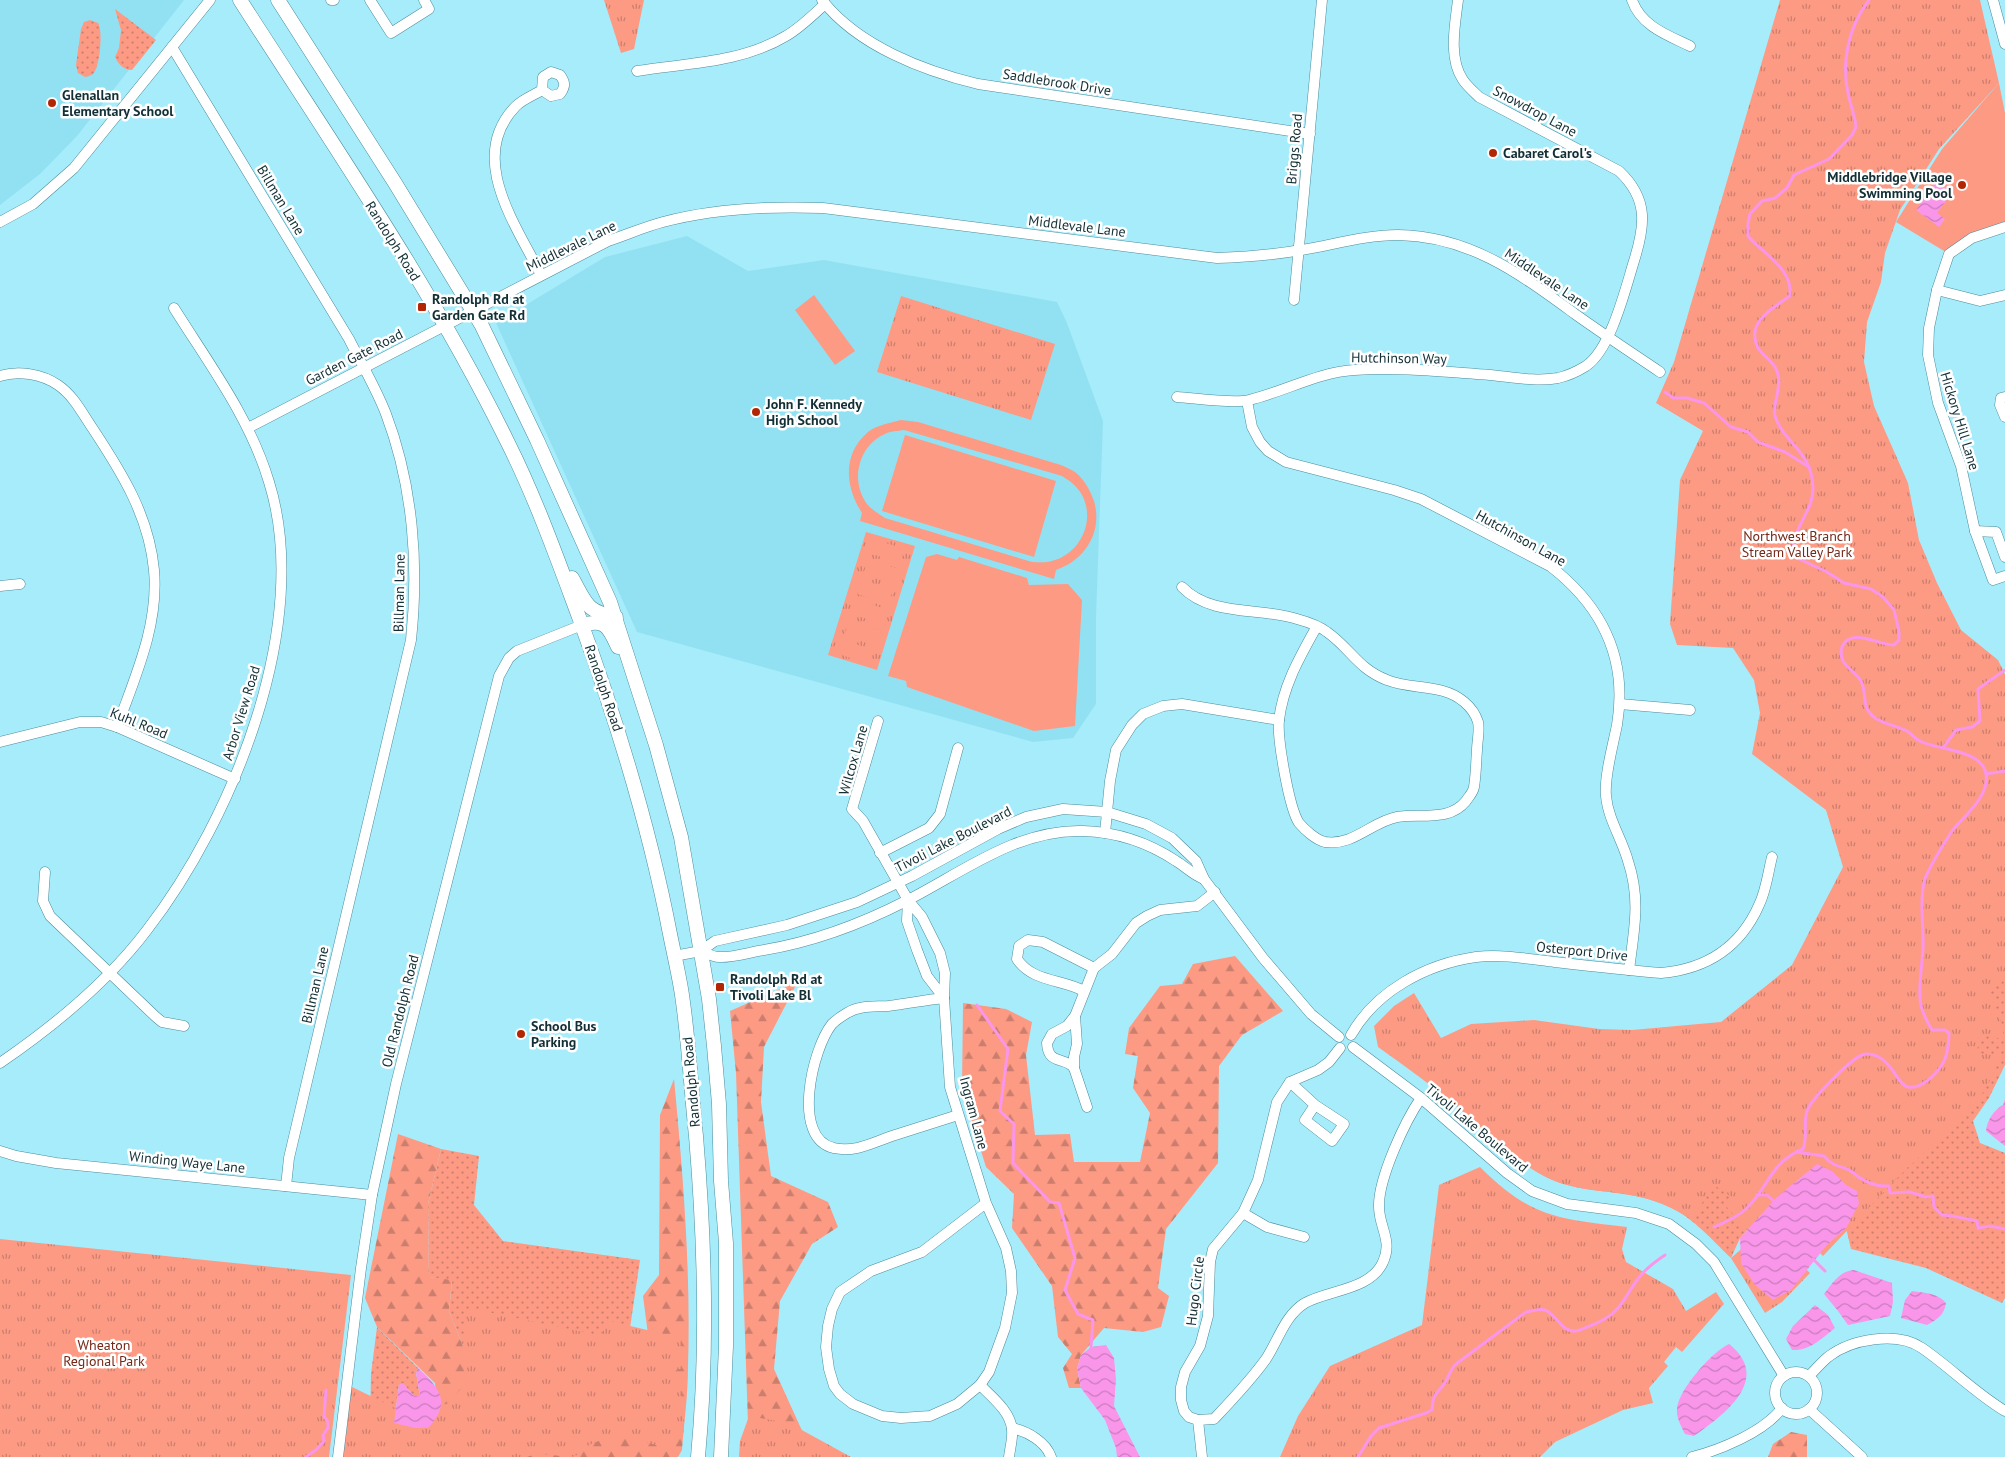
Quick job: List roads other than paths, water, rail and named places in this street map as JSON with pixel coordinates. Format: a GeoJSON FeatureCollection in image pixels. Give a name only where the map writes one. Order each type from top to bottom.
{"type":"FeatureCollection","features":[{"type":"Feature","properties":{"kind":"main road","name":"Randolph Road"},"geometry":{"type":"LineString","coordinates":[[240,0],[446,326],[507,441],[531,492],[553,545],[606,689],[660,882],[686,1024],[700,1183],[706,1306],[704,1377],[698,1457]]}},
{"type":"Feature","properties":{"kind":"main road","name":"Randolph Road"},"geometry":{"type":"LineString","coordinates":[[278,0],[474,311],[537,440],[616,617],[656,745],[681,837],[709,999],[715,1056],[726,1243],[726,1346],[721,1457]]}},
{"type":"Feature","properties":{"kind":"main road"},"geometry":{"type":"LineString","coordinates":[[553,545],[590,608],[600,614],[616,617]]}},
{"type":"Feature","properties":{"kind":"main road"},"geometry":{"type":"LineString","coordinates":[[582,625],[592,622],[600,623],[610,630],[639,694]]}},
{"type":"Feature","properties":{"kind":"street"},"geometry":{"type":"LineString","coordinates":[[0,222],[33,204],[74,168],[210,0]]}},
{"type":"Feature","properties":{"kind":"street"},"geometry":{"type":"LineString","coordinates":[[370,0],[391,33],[429,9],[424,0]]}},
{"type":"Feature","properties":{"kind":"street","name":"Briggs Road"},"geometry":{"type":"LineString","coordinates":[[1294,300],[1322,0]]}},
{"type":"Feature","properties":{"kind":"street","name":"Snowdrop Lane"},"geometry":{"type":"LineString","coordinates":[[1458,0],[1453,42],[1458,71],[1464,81],[1479,97],[1619,171],[1628,179],[1639,199],[1644,224],[1640,242],[1618,314],[1608,337]]}},
{"type":"Feature","properties":{"kind":"street"},"geometry":{"type":"LineString","coordinates":[[1632,0],[1635,9],[1645,21],[1690,46]]}},
{"type":"Feature","properties":{"kind":"street"},"geometry":{"type":"LineString","coordinates":[[1993,0],[2005,44]]}},
{"type":"Feature","properties":{"kind":"street"},"geometry":{"type":"LineString","coordinates":[[637,71],[720,61],[758,51],[788,35],[824,2]]}},
{"type":"Feature","properties":{"kind":"street","name":"Saddlebrook Drive"},"geometry":{"type":"LineString","coordinates":[[824,2],[854,30],[889,52],[915,65],[952,78],[978,84],[1310,134]]}},
{"type":"Feature","properties":{"kind":"street","name":"Billman Lane"},"geometry":{"type":"LineString","coordinates":[[172,48],[349,339],[363,367],[386,414],[405,478],[414,541],[415,606],[411,640],[289,1158],[286,1186]]}},
{"type":"Feature","properties":{"kind":"street"},"geometry":{"type":"LineString","coordinates":[[541,275],[500,194],[494,162],[496,143],[503,123],[517,105],[542,90]]}},
{"type":"Feature","properties":{"kind":"street","name":"Middlevale Lane"},"geometry":{"type":"LineString","coordinates":[[474,311],[608,241],[661,222],[710,212],[777,206],[823,208],[1218,258],[1255,257],[1298,251],[1369,237],[1398,235],[1425,238],[1461,246],[1497,261],[1523,276],[1660,372]]}},
{"type":"Feature","properties":{"kind":"street","name":"Hickory Hill Lane"},"geometry":{"type":"LineString","coordinates":[[2004,228],[1972,238],[1949,254],[1937,290],[1929,328],[1928,355],[1930,372],[1938,403],[1961,466],[1975,531],[1993,580],[2005,576]]}},
{"type":"Feature","properties":{"kind":"street"},"geometry":{"type":"LineString","coordinates":[[1937,290],[1980,301],[2005,295]]}},
{"type":"Feature","properties":{"kind":"street","name":"Arbor View Road"},"geometry":{"type":"LineString","coordinates":[[0,1063],[30,1042],[76,1005],[109,973],[146,931],[196,859],[235,779],[258,712],[278,633],[282,565],[280,529],[269,482],[248,428],[236,406],[174,308]]}},
{"type":"Feature","properties":{"kind":"street","name":"Garden Gate Road"},"geometry":{"type":"LineString","coordinates":[[248,428],[474,311]]}},
{"type":"Feature","properties":{"kind":"street","name":"Hutchinson Way"},"geometry":{"type":"LineString","coordinates":[[1177,397],[1247,401],[1334,373],[1353,370],[1436,371],[1538,379],[1557,378],[1566,376],[1586,366],[1596,357],[1608,337]]}},
{"type":"Feature","properties":{"kind":"street"},"geometry":{"type":"LineString","coordinates":[[0,376],[10,373],[45,378],[57,384],[72,397],[122,474],[139,507],[146,528],[154,570],[153,616],[147,642],[117,727]]}},
{"type":"Feature","properties":{"kind":"street"},"geometry":{"type":"LineString","coordinates":[[2005,396],[2002,398],[2000,405],[2005,418]]}},
{"type":"Feature","properties":{"kind":"street","name":"Hutchinson Lane"},"geometry":{"type":"LineString","coordinates":[[1247,401],[1252,428],[1260,442],[1268,451],[1286,462],[1394,490],[1421,499],[1550,566],[1569,581],[1593,608],[1605,628],[1619,677],[1620,704],[1606,791],[1607,806],[1628,861],[1636,892],[1636,911],[1629,970]]}},
{"type":"Feature","properties":{"kind":"street"},"geometry":{"type":"LineString","coordinates":[[1975,531],[1996,532],[2005,557]]}},
{"type":"Feature","properties":{"kind":"street"},"geometry":{"type":"LineString","coordinates":[[0,586],[20,584]]}},
{"type":"Feature","properties":{"kind":"street"},"geometry":{"type":"LineString","coordinates":[[1182,587],[1191,597],[1212,605],[1295,618],[1317,626],[1329,633],[1355,660],[1372,674],[1389,681],[1444,691],[1461,699],[1471,709],[1478,723],[1476,778],[1473,792],[1460,807],[1438,816],[1391,818],[1342,842],[1323,842],[1306,831],[1298,821],[1280,752],[1279,720],[1291,674],[1317,626]]}},
{"type":"Feature","properties":{"kind":"street","name":"Old Randolph Road"},"geometry":{"type":"LineString","coordinates":[[338,1457],[361,1268],[372,1195],[399,1074],[501,672],[509,658],[517,651],[582,625]]}},
{"type":"Feature","properties":{"kind":"street"},"geometry":{"type":"LineString","coordinates":[[1104,834],[1110,781],[1116,750],[1132,725],[1143,714],[1163,706],[1182,704],[1279,720]]}},
{"type":"Feature","properties":{"kind":"street"},"geometry":{"type":"LineString","coordinates":[[1620,704],[1690,710]]}},
{"type":"Feature","properties":{"kind":"street","name":"Wilcox Lane"},"geometry":{"type":"LineString","coordinates":[[878,721],[852,809],[863,821],[898,883]]}},
{"type":"Feature","properties":{"kind":"street","name":"Kuhl Road"},"geometry":{"type":"LineString","coordinates":[[0,742],[80,722],[101,722],[117,727],[235,779]]}},
{"type":"Feature","properties":{"kind":"street"},"geometry":{"type":"LineString","coordinates":[[880,853],[929,828],[940,814],[958,748]]}},
{"type":"Feature","properties":{"kind":"street","name":"Tivoli Lake Boulevard"},"geometry":{"type":"LineString","coordinates":[[701,952],[715,941],[815,916],[857,902],[898,883],[998,829],[1026,817],[1063,809],[1107,812],[1146,824],[1172,838],[1196,861],[1204,879],[1263,958],[1311,1014],[1339,1037]]}},
{"type":"Feature","properties":{"kind":"street","name":"Tivoli Lake Boulevard"},"geometry":{"type":"LineString","coordinates":[[674,956],[701,952],[718,957],[781,947],[864,921],[908,900],[1004,848],[1027,838],[1056,831],[1085,831],[1119,836],[1149,845],[1176,860],[1195,876],[1204,879]]}},
{"type":"Feature","properties":{"kind":"street","name":"Osterport Drive"},"geometry":{"type":"LineString","coordinates":[[1352,1036],[1378,1001],[1399,985],[1429,970],[1476,957],[1504,956],[1660,973],[1680,972],[1709,962],[1729,948],[1750,923],[1760,904],[1772,857]]}},
{"type":"Feature","properties":{"kind":"street"},"geometry":{"type":"LineString","coordinates":[[45,872],[43,901],[50,916],[162,1022],[184,1026]]}},
{"type":"Feature","properties":{"kind":"street","name":"Ingram Lane"},"geometry":{"type":"LineString","coordinates":[[898,883],[908,900],[922,917],[940,954],[945,973],[944,998],[950,1086],[986,1203],[1006,1248],[1010,1270],[1012,1293],[1005,1328],[989,1372],[980,1386]]}},
{"type":"Feature","properties":{"kind":"street"},"geometry":{"type":"LineString","coordinates":[[1074,1068],[1070,1063],[1050,1055],[1047,1043],[1052,1034],[1067,1026],[1074,1016],[1094,968],[1112,954],[1136,923],[1147,916],[1160,910],[1197,906],[1215,892]]}},
{"type":"Feature","properties":{"kind":"street"},"geometry":{"type":"LineString","coordinates":[[908,900],[907,922],[917,950],[927,976],[944,998],[887,1006],[870,1006],[849,1012],[833,1023],[822,1040],[813,1063],[809,1087],[810,1111],[814,1130],[820,1142],[832,1148],[847,1150],[874,1144],[958,1115]]}},
{"type":"Feature","properties":{"kind":"street"},"geometry":{"type":"LineString","coordinates":[[1084,991],[1039,976],[1022,967],[1017,959],[1019,946],[1028,940],[1044,942],[1094,968]]}},
{"type":"Feature","properties":{"kind":"street"},"geometry":{"type":"LineString","coordinates":[[1074,1016],[1077,1044],[1074,1068],[1087,1107]]}},
{"type":"Feature","properties":{"kind":"street"},"geometry":{"type":"LineString","coordinates":[[1344,1034],[1352,1036],[1353,1047],[1348,1050],[1340,1048],[1338,1044],[1339,1037],[1344,1034]]}},
{"type":"Feature","properties":{"kind":"street","name":"Tivoli Lake Boulevard"},"geometry":{"type":"LineString","coordinates":[[1353,1047],[1421,1098],[1507,1173],[1532,1191],[1567,1204],[1636,1213],[1670,1224],[1696,1244],[1714,1262],[1784,1376]]}},
{"type":"Feature","properties":{"kind":"street"},"geometry":{"type":"LineString","coordinates":[[1315,1105],[1290,1082],[1318,1070],[1329,1062],[1340,1048]]}},
{"type":"Feature","properties":{"kind":"street","name":"Hugo Circle"},"geometry":{"type":"LineString","coordinates":[[1198,1420],[1189,1417],[1184,1411],[1181,1400],[1181,1387],[1185,1372],[1200,1346],[1205,1329],[1208,1316],[1210,1262],[1214,1250],[1243,1213],[1258,1180],[1277,1102],[1290,1082]]}},
{"type":"Feature","properties":{"kind":"street"},"geometry":{"type":"LineString","coordinates":[[1202,1457],[1198,1420],[1214,1420],[1266,1359],[1288,1320],[1297,1310],[1305,1303],[1365,1282],[1383,1264],[1388,1247],[1379,1207],[1381,1186],[1403,1128],[1421,1098]]}},
{"type":"Feature","properties":{"kind":"street","name":"Winding Waye Lane"},"geometry":{"type":"LineString","coordinates":[[0,1151],[16,1156],[56,1163],[372,1195]]}},
{"type":"Feature","properties":{"kind":"street"},"geometry":{"type":"LineString","coordinates":[[986,1203],[922,1252],[871,1271],[840,1292],[832,1309],[826,1347],[828,1369],[834,1386],[840,1394],[852,1404],[882,1416],[901,1418],[930,1416],[957,1404],[980,1386],[999,1404],[1010,1419],[1012,1428],[1009,1457]]}},
{"type":"Feature","properties":{"kind":"street"},"geometry":{"type":"LineString","coordinates":[[1243,1213],[1267,1227],[1304,1238]]}},
{"type":"Feature","properties":{"kind":"street"},"geometry":{"type":"LineString","coordinates":[[1809,1376],[1828,1357],[1847,1346],[1872,1339],[1895,1339],[1921,1347],[1987,1400],[2005,1411]]}},
{"type":"Feature","properties":{"kind":"street"},"geometry":{"type":"LineString","coordinates":[[1797,1372],[1809,1376],[1817,1393],[1813,1405],[1798,1414],[1792,1414],[1782,1408],[1778,1404],[1775,1391],[1780,1380],[1784,1376],[1797,1372]]}},
{"type":"Feature","properties":{"kind":"street"},"geometry":{"type":"LineString","coordinates":[[1692,1457],[1707,1453],[1757,1429],[1778,1414],[1782,1408]]}},
{"type":"Feature","properties":{"kind":"street"},"geometry":{"type":"LineString","coordinates":[[1809,1409],[1862,1457]]}},
{"type":"Feature","properties":{"kind":"street"},"geometry":{"type":"LineString","coordinates":[[1012,1428],[1024,1431],[1048,1448],[1051,1457]]}},
{"type":"Feature","properties":{"kind":"water"},"geometry":{"type":"Polygon","coordinates":[[[1937,181],[1952,193],[1937,213],[1945,219],[1939,227],[1916,210],[1937,181]]]}},
{"type":"Feature","properties":{"kind":"water"},"geometry":{"type":"Polygon","coordinates":[[[2005,1099],[2005,1146],[1986,1131],[1992,1116],[2003,1105],[2005,1099]]]}},
{"type":"Feature","properties":{"kind":"water"},"geometry":{"type":"Polygon","coordinates":[[[1817,1164],[1832,1171],[1846,1185],[1857,1191],[1859,1204],[1846,1228],[1826,1246],[1791,1290],[1773,1300],[1755,1285],[1741,1263],[1740,1238],[1776,1198],[1817,1164]]]}},
{"type":"Feature","properties":{"kind":"water"},"geometry":{"type":"Polygon","coordinates":[[[1854,1270],[1892,1283],[1893,1302],[1890,1316],[1848,1325],[1824,1294],[1840,1275],[1854,1270]]]}},
{"type":"Feature","properties":{"kind":"water"},"geometry":{"type":"Polygon","coordinates":[[[1912,1291],[1939,1297],[1946,1303],[1944,1311],[1927,1325],[1901,1318],[1905,1300],[1912,1291]]]}},
{"type":"Feature","properties":{"kind":"water"},"geometry":{"type":"Polygon","coordinates":[[[1815,1305],[1828,1315],[1835,1328],[1810,1346],[1804,1349],[1792,1350],[1786,1339],[1793,1326],[1815,1305]]]}},
{"type":"Feature","properties":{"kind":"water"},"geometry":{"type":"Polygon","coordinates":[[[1729,1344],[1741,1357],[1746,1370],[1745,1383],[1730,1407],[1718,1418],[1694,1436],[1685,1434],[1679,1422],[1677,1412],[1683,1392],[1705,1363],[1729,1344]]]}},
{"type":"Feature","properties":{"kind":"water"},"geometry":{"type":"Polygon","coordinates":[[[1106,1345],[1114,1358],[1116,1379],[1114,1406],[1140,1457],[1117,1457],[1116,1448],[1105,1420],[1081,1388],[1077,1369],[1081,1355],[1091,1347],[1106,1345]]]}},
{"type":"Feature","properties":{"kind":"water"},"geometry":{"type":"Polygon","coordinates":[[[418,1368],[432,1382],[440,1396],[440,1411],[428,1428],[415,1428],[394,1423],[399,1385],[403,1383],[414,1396],[420,1396],[416,1373],[418,1368]]]}},
{"type":"Feature","properties":{"kind":"waterway"},"geometry":{"type":"LineString","coordinates":[[1714,1227],[1734,1218],[1745,1210],[1783,1161],[1803,1149],[1806,1116],[1810,1105],[1832,1080],[1856,1058],[1866,1054],[1877,1056],[1908,1087],[1919,1086],[1925,1083],[1943,1064],[1948,1049],[1949,1033],[1945,1030],[1932,1030],[1920,1002],[1924,882],[1952,831],[1980,798],[1986,782],[1983,766],[1969,755],[1920,741],[1907,731],[1875,718],[1867,710],[1863,686],[1861,681],[1843,661],[1842,647],[1851,638],[1865,638],[1894,645],[1899,640],[1894,610],[1883,597],[1871,589],[1844,583],[1827,572],[1795,557],[1794,540],[1812,498],[1812,476],[1803,457],[1779,426],[1774,411],[1779,377],[1773,365],[1758,348],[1755,339],[1758,323],[1769,311],[1790,296],[1790,286],[1782,270],[1748,236],[1750,214],[1762,201],[1775,198],[1787,188],[1794,175],[1829,159],[1852,135],[1856,127],[1846,81],[1846,56],[1856,21],[1869,0]]}},
{"type":"Feature","properties":{"kind":"waterway"},"geometry":{"type":"LineString","coordinates":[[1665,392],[1673,398],[1687,398],[1704,403],[1731,427],[1748,432],[1758,442],[1785,452],[1809,467]]}},
{"type":"Feature","properties":{"kind":"waterway"},"geometry":{"type":"LineString","coordinates":[[1943,748],[1956,730],[1972,727],[1980,721],[1978,689],[2005,670]]}},
{"type":"Feature","properties":{"kind":"waterway"},"geometry":{"type":"LineString","coordinates":[[1986,774],[2005,771]]}},
{"type":"Feature","properties":{"kind":"waterway"},"geometry":{"type":"LineString","coordinates":[[977,1005],[1008,1049],[1000,1111],[1014,1124],[1013,1163],[1050,1202],[1059,1203],[1075,1258],[1065,1290],[1078,1314],[1093,1320],[1091,1347]]}},
{"type":"Feature","properties":{"kind":"waterway"},"geometry":{"type":"LineString","coordinates":[[1796,1152],[1824,1156],[1835,1165],[1848,1170],[1869,1183],[1878,1186],[1889,1186],[1890,1193],[1910,1192],[1926,1197],[1933,1196],[1934,1207],[1942,1215],[1977,1221],[1978,1228],[1990,1226],[2005,1229]]}},
{"type":"Feature","properties":{"kind":"waterway"},"geometry":{"type":"LineString","coordinates":[[1757,1195],[1767,1195],[1777,1204]]}},
{"type":"Feature","properties":{"kind":"waterway"},"geometry":{"type":"LineString","coordinates":[[1358,1457],[1371,1436],[1379,1428],[1432,1410],[1435,1396],[1456,1364],[1526,1312],[1538,1309],[1545,1310],[1571,1331],[1595,1324],[1618,1309],[1641,1275],[1665,1255]]}},
{"type":"Feature","properties":{"kind":"waterway"},"geometry":{"type":"LineString","coordinates":[[1813,1259],[1825,1271]]}},
{"type":"Feature","properties":{"kind":"waterway"},"geometry":{"type":"LineString","coordinates":[[306,1457],[324,1441],[323,1435],[328,1428],[328,1422],[324,1416],[326,1390]]}},
{"type":"Feature","properties":{"kind":"place","name":"Glenallan Elementary School"},"geometry":{"type":"Point","coordinates":[52,103]}},
{"type":"Feature","properties":{"kind":"place","name":"Cabaret Carol's"},"geometry":{"type":"Point","coordinates":[1493,153]}},
{"type":"Feature","properties":{"kind":"place","name":"Middlebridge Village Swimming Pool"},"geometry":{"type":"Point","coordinates":[1962,185]}},
{"type":"Feature","properties":{"kind":"place","name":"Randolph Rd at Garden Gate Rd"},"geometry":{"type":"Point","coordinates":[422,307]}},
{"type":"Feature","properties":{"kind":"place","name":"John F. Kennedy High School"},"geometry":{"type":"Point","coordinates":[756,412]}},
{"type":"Feature","properties":{"kind":"place","name":"Randolph Rd at Tivoli Lake Bl"},"geometry":{"type":"Point","coordinates":[720,987]}},
{"type":"Feature","properties":{"kind":"place","name":"School Bus Parking"},"geometry":{"type":"Point","coordinates":[521,1034]}},
{"type":"Feature","properties":{"kind":"park label","name":"Northwest Branch Stream Valley Park"},"geometry":{"type":"Point","coordinates":[1797,544]}},
{"type":"Feature","properties":{"kind":"park label","name":"Wheaton Regional Park"},"geometry":{"type":"Point","coordinates":[104,1354]}}]}
